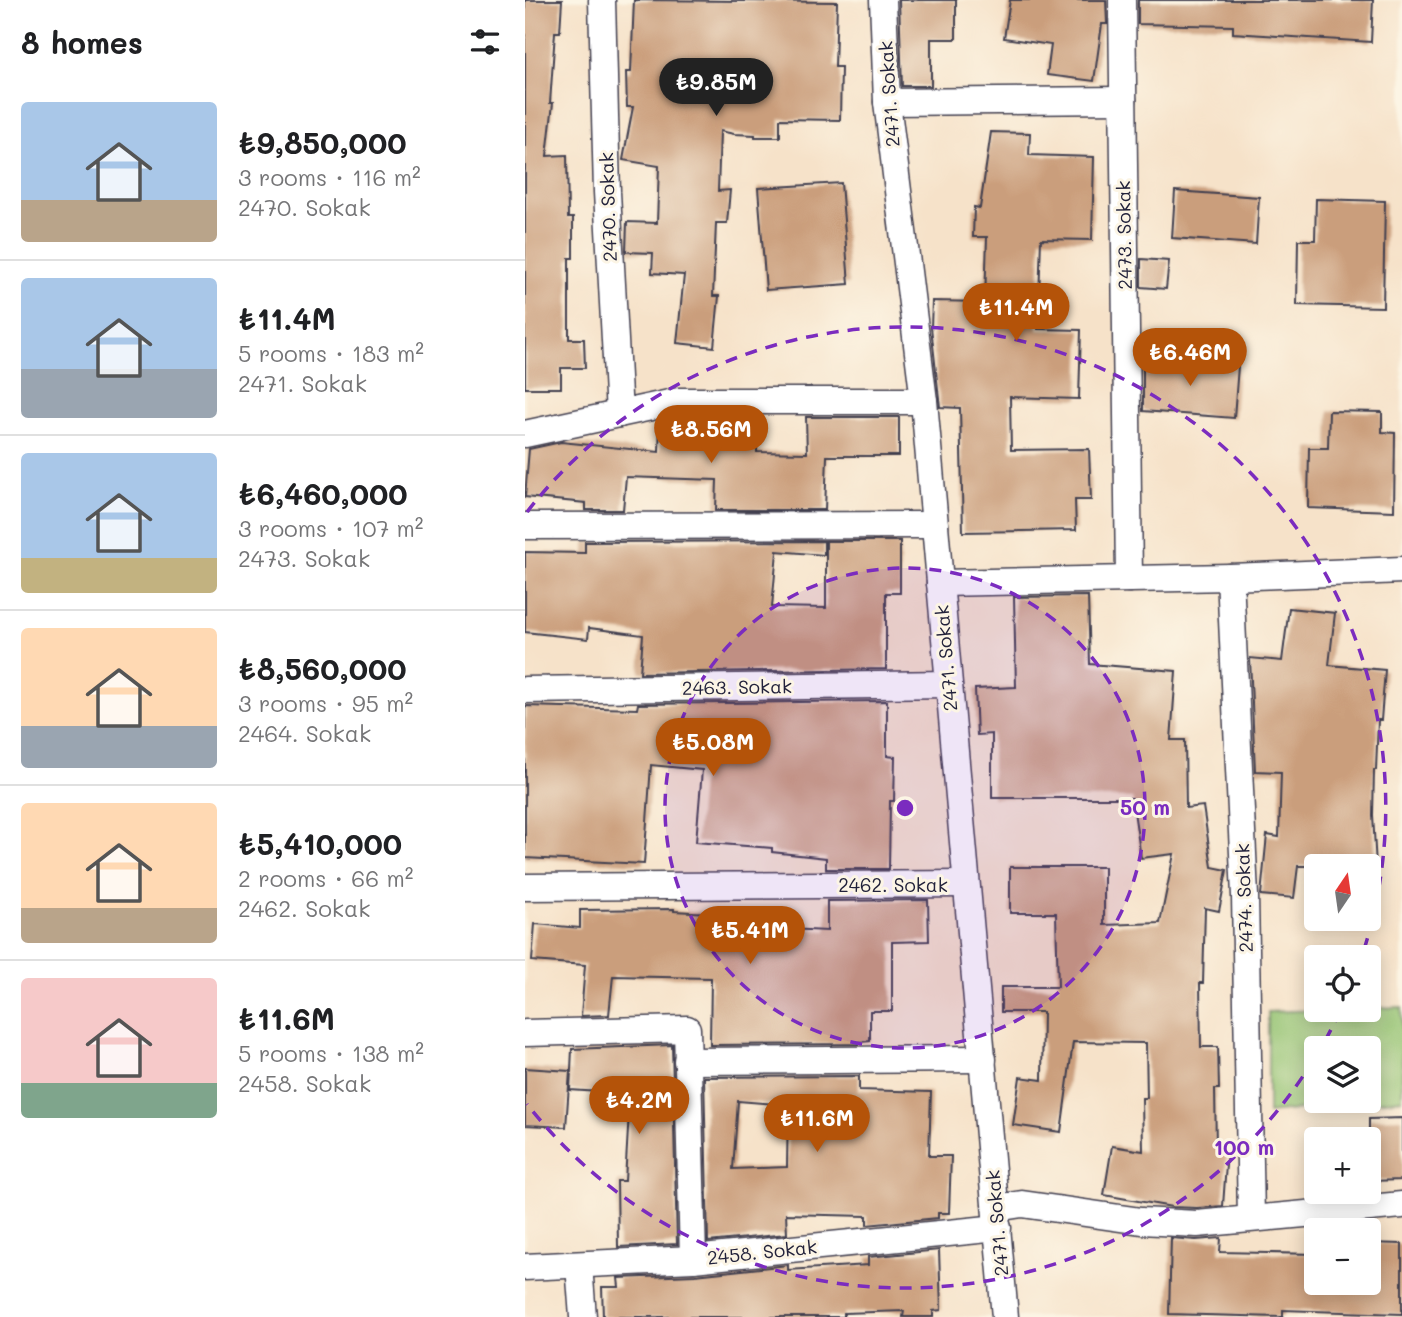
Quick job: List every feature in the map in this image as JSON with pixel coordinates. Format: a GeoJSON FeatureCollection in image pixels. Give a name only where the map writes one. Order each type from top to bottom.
{"type":"FeatureCollection","features":[{"type":"Feature","properties":{"kind":"street","name":"2470. Sokak"},"geometry":{"type":"LineString","coordinates":[[602,0],[607,192],[619,414]]}},
{"type":"Feature","properties":{"kind":"street","name":"2471. Sokak"},"geometry":{"type":"LineString","coordinates":[[883,0],[887,102],[923,401],[1005,1317]]}},
{"type":"Feature","properties":{"kind":"street","name":"2473. Sokak"},"geometry":{"type":"LineString","coordinates":[[1122,0],[1129,579]]}},
{"type":"Feature","properties":{"kind":"street"},"geometry":{"type":"LineString","coordinates":[[887,102],[1123,100]]}},
{"type":"Feature","properties":{"kind":"street"},"geometry":{"type":"LineString","coordinates":[[525,434],[679,401],[923,401]]}},
{"type":"Feature","properties":{"kind":"street"},"geometry":{"type":"LineString","coordinates":[[525,526],[935,525]]}},
{"type":"Feature","properties":{"kind":"street"},"geometry":{"type":"LineString","coordinates":[[940,583],[1230,577],[1402,570]]}},
{"type":"Feature","properties":{"kind":"street","name":"2474. Sokak"},"geometry":{"type":"LineString","coordinates":[[1230,577],[1245,896],[1251,1218]]}},
{"type":"Feature","properties":{"kind":"street","name":"2463. Sokak"},"geometry":{"type":"LineString","coordinates":[[525,690],[948,684]]}},
{"type":"Feature","properties":{"kind":"street","name":"2462. Sokak"},"geometry":{"type":"LineString","coordinates":[[525,887],[966,884]]}},
{"type":"Feature","properties":{"kind":"street"},"geometry":{"type":"LineString","coordinates":[[525,1033],[687,1029],[692,1259]]}},
{"type":"Feature","properties":{"kind":"street"},"geometry":{"type":"LineString","coordinates":[[687,1061],[983,1059]]}},
{"type":"Feature","properties":{"kind":"street","name":"2458. Sokak"},"geometry":{"type":"LineString","coordinates":[[525,1267],[692,1259],[997,1218],[1023,1205],[1141,1221],[1197,1224],[1402,1205]]}},
{"type":"Feature","properties":{"kind":"street"},"geometry":{"type":"LineString","coordinates":[[579,1265],[583,1317]]}},
{"type":"Feature","properties":{"kind":"green space"},"geometry":{"type":"Polygon","coordinates":[[[1402,1007],[1402,1099],[1381,1101],[1381,1036],[1304,1036],[1304,1109],[1268,1113],[1268,1012],[1304,1011],[1304,1022],[1381,1022],[1381,1008],[1402,1007]]]}},
{"type":"Feature","properties":{"kind":"building"},"geometry":{"type":"Polygon","coordinates":[[[525,0],[562,0],[560,32],[555,32],[550,103],[553,103],[547,156],[567,155],[568,218],[573,218],[573,258],[569,258],[569,339],[584,339],[585,368],[561,368],[561,388],[525,388],[525,0]]]}},
{"type":"Feature","properties":{"kind":"building"},"geometry":{"type":"Polygon","coordinates":[[[634,0],[837,2],[835,67],[841,67],[840,120],[780,119],[780,137],[755,137],[720,131],[718,191],[730,190],[727,223],[716,223],[713,296],[719,296],[714,347],[677,343],[684,275],[652,273],[653,253],[626,252],[627,222],[657,223],[659,166],[623,160],[633,107],[627,107],[626,72],[631,72],[634,0]]]}},
{"type":"Feature","properties":{"kind":"building"},"geometry":{"type":"Polygon","coordinates":[[[899,0],[956,0],[956,39],[931,39],[931,86],[902,86],[899,0]]]}},
{"type":"Feature","properties":{"kind":"building"},"geometry":{"type":"Polygon","coordinates":[[[1010,0],[1106,0],[1107,24],[1102,24],[1094,81],[1047,75],[1051,45],[1004,38],[1010,0]]]}},
{"type":"Feature","properties":{"kind":"building"},"geometry":{"type":"Polygon","coordinates":[[[1138,0],[1373,0],[1371,42],[1233,33],[1233,26],[1138,24],[1138,0]]]}},
{"type":"Feature","properties":{"kind":"building"},"geometry":{"type":"Polygon","coordinates":[[[991,132],[1030,133],[1029,155],[1094,157],[1092,240],[1041,239],[1038,329],[1081,330],[1079,399],[1010,397],[1011,450],[1089,449],[1091,500],[1075,500],[1076,530],[963,532],[960,408],[940,407],[931,327],[932,301],[985,302],[987,237],[973,237],[974,207],[980,208],[991,132]]]}},
{"type":"Feature","properties":{"kind":"building"},"geometry":{"type":"Polygon","coordinates":[[[841,183],[849,284],[766,290],[758,188],[841,183]]]}},
{"type":"Feature","properties":{"kind":"building"},"geometry":{"type":"Polygon","coordinates":[[[1175,191],[1259,197],[1256,244],[1172,238],[1175,191]]]}},
{"type":"Feature","properties":{"kind":"building"},"geometry":{"type":"Polygon","coordinates":[[[1316,199],[1385,201],[1383,307],[1297,305],[1298,240],[1315,240],[1316,199]]]}},
{"type":"Feature","properties":{"kind":"building"},"geometry":{"type":"Polygon","coordinates":[[[1141,259],[1169,261],[1166,289],[1141,287],[1141,259]]]}},
{"type":"Feature","properties":{"kind":"building"},"geometry":{"type":"Polygon","coordinates":[[[1143,359],[1238,366],[1234,418],[1143,411],[1143,359]]]}},
{"type":"Feature","properties":{"kind":"building"},"geometry":{"type":"Polygon","coordinates":[[[1329,411],[1382,412],[1382,432],[1395,433],[1394,511],[1308,508],[1309,448],[1328,448],[1329,411]]]}},
{"type":"Feature","properties":{"kind":"building"},"geometry":{"type":"Polygon","coordinates":[[[806,417],[899,417],[899,456],[827,456],[825,510],[716,510],[717,480],[626,477],[623,510],[586,510],[586,503],[525,497],[529,449],[561,442],[659,452],[660,423],[714,425],[713,442],[757,443],[757,452],[807,453],[806,417]]]}},
{"type":"Feature","properties":{"kind":"building"},"geometry":{"type":"Polygon","coordinates":[[[824,541],[824,555],[777,551],[772,607],[826,608],[826,541],[900,541],[900,593],[886,593],[886,669],[640,673],[643,635],[589,628],[588,639],[525,632],[525,552],[585,553],[585,542],[824,541]]]}},
{"type":"Feature","properties":{"kind":"building"},"geometry":{"type":"Polygon","coordinates":[[[1088,596],[1090,664],[1176,671],[1171,740],[1185,740],[1186,808],[1203,806],[1212,867],[1227,870],[1219,911],[1205,908],[1203,983],[1200,983],[1201,1047],[1218,1047],[1219,1089],[1215,1089],[1216,1149],[1227,1150],[1223,1206],[1172,1207],[1104,1195],[1112,1146],[1143,1151],[1142,1098],[1147,1098],[1146,1043],[1073,1042],[1061,1132],[1013,1125],[1020,1077],[1042,1080],[1043,1012],[1001,1012],[1001,987],[1058,987],[1056,913],[1010,913],[1010,867],[1104,867],[1104,925],[1160,923],[1174,854],[1141,858],[1132,798],[992,798],[992,734],[977,735],[975,689],[1016,687],[1014,597],[1088,596]]]}},
{"type":"Feature","properties":{"kind":"building"},"geometry":{"type":"Polygon","coordinates":[[[1289,608],[1335,613],[1329,665],[1385,670],[1374,770],[1375,854],[1304,854],[1304,866],[1298,866],[1294,898],[1261,895],[1267,835],[1279,837],[1281,772],[1255,771],[1250,658],[1282,661],[1289,608]]]}},
{"type":"Feature","properties":{"kind":"building"},"geometry":{"type":"Polygon","coordinates":[[[887,701],[887,756],[895,757],[894,801],[890,801],[889,869],[826,869],[826,858],[772,852],[772,848],[696,842],[702,770],[651,765],[644,864],[525,858],[525,706],[637,709],[638,704],[887,701]]]}},
{"type":"Feature","properties":{"kind":"building"},"geometry":{"type":"Polygon","coordinates":[[[928,900],[929,941],[892,942],[892,1011],[870,1011],[870,1041],[859,1044],[710,1045],[711,978],[613,976],[609,1015],[581,1016],[585,965],[532,961],[535,924],[580,928],[580,910],[674,909],[727,914],[727,926],[827,931],[827,901],[928,900]]]}},
{"type":"Feature","properties":{"kind":"building"},"geometry":{"type":"Polygon","coordinates":[[[672,1045],[677,1244],[618,1247],[617,1181],[625,1181],[630,1094],[570,1090],[572,1049],[672,1045]]]}},
{"type":"Feature","properties":{"kind":"building"},"geometry":{"type":"Polygon","coordinates":[[[525,1068],[570,1071],[566,1127],[525,1125],[525,1068]]]}},
{"type":"Feature","properties":{"kind":"building"},"geometry":{"type":"Polygon","coordinates":[[[859,1076],[859,1090],[931,1092],[929,1156],[951,1156],[949,1213],[938,1213],[938,1218],[867,1225],[867,1216],[786,1214],[787,1234],[708,1242],[704,1077],[859,1076]],[[738,1101],[733,1169],[787,1167],[788,1105],[738,1101]]]}},
{"type":"Feature","properties":{"kind":"building"},"geometry":{"type":"Polygon","coordinates":[[[1402,1118],[1402,1180],[1381,1181],[1381,1127],[1369,1127],[1369,1119],[1402,1118]]]}},
{"type":"Feature","properties":{"kind":"building"},"geometry":{"type":"Polygon","coordinates":[[[1171,1238],[1221,1238],[1220,1252],[1304,1254],[1304,1295],[1381,1295],[1381,1243],[1402,1244],[1402,1314],[1283,1310],[1283,1317],[1169,1314],[1171,1238]]]}},
{"type":"Feature","properties":{"kind":"building"},"geometry":{"type":"Polygon","coordinates":[[[939,1250],[941,1310],[933,1311],[933,1317],[903,1317],[904,1311],[844,1313],[844,1317],[603,1317],[602,1287],[619,1287],[618,1278],[695,1275],[788,1265],[788,1270],[868,1265],[868,1257],[939,1250]]]}}]}
